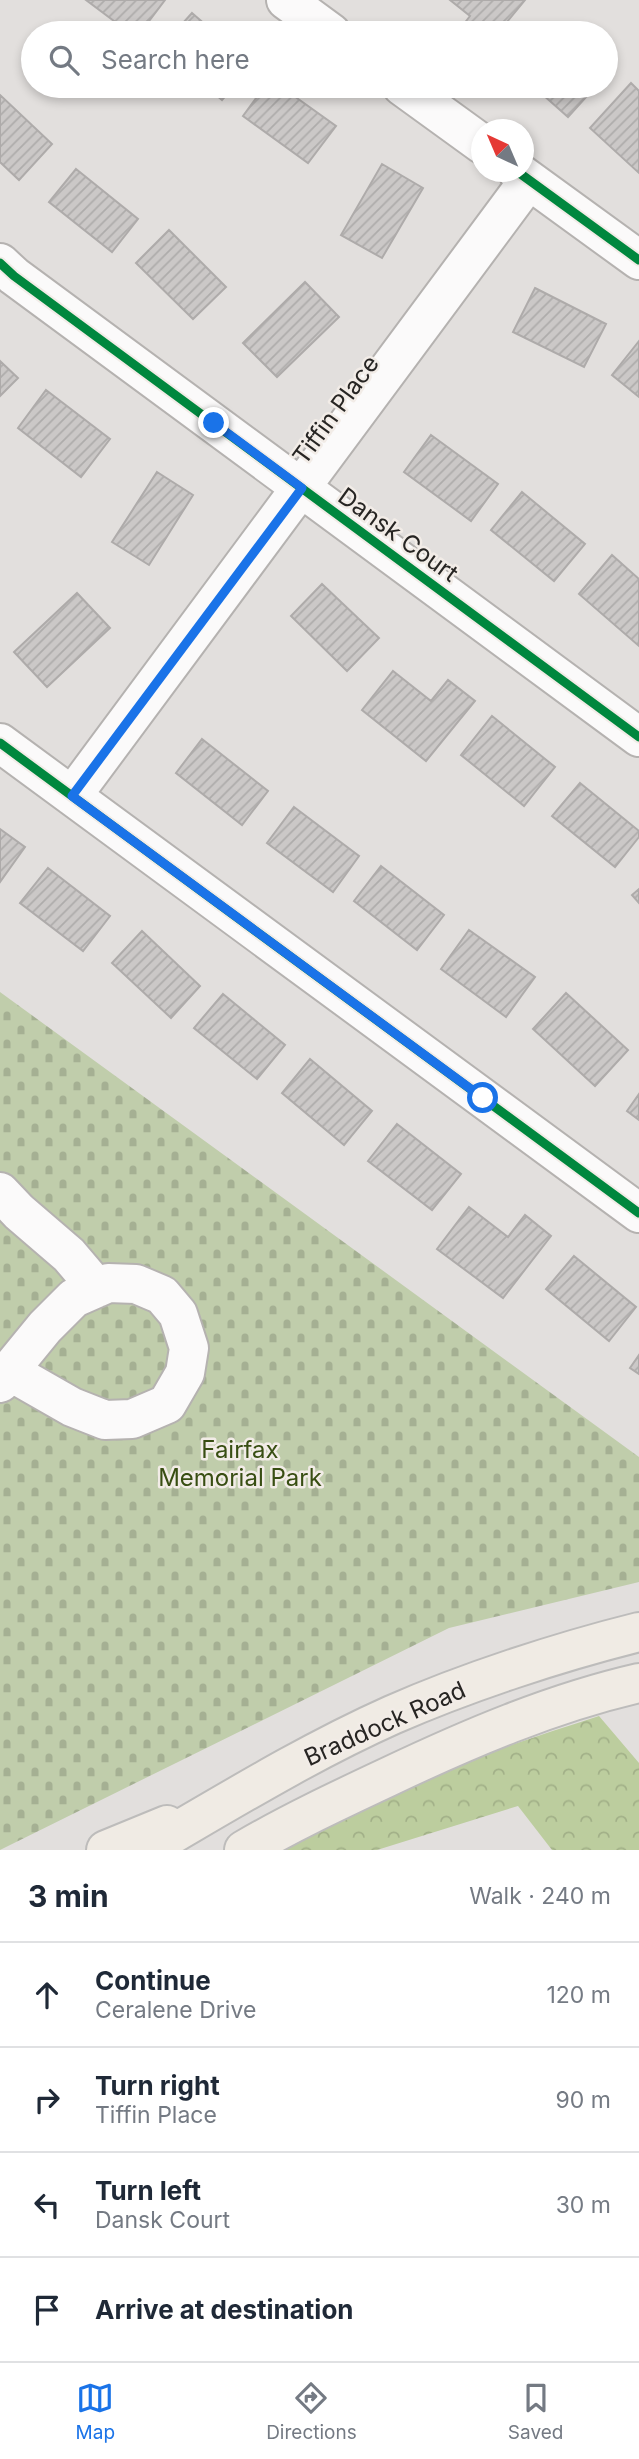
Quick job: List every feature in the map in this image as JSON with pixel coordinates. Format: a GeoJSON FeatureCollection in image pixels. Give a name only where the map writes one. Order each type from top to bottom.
{"type":"FeatureCollection","features":[{"type":"Feature","properties":{"kind":"main road","name":"Braddock Road"},"geometry":{"type":"LineString","coordinates":[[145,1850],[312,1755],[393,1715],[482,1681],[639,1632]]}},
{"type":"Feature","properties":{"kind":"main road","name":"Braddock Road"},"geometry":{"type":"LineString","coordinates":[[244,1850],[287,1824],[452,1746],[523,1718],[639,1682]]}},
{"type":"Feature","properties":{"kind":"main road"},"geometry":{"type":"LineString","coordinates":[[106,1850],[234,1798]]}},
{"type":"Feature","properties":{"kind":"street"},"geometry":{"type":"LineString","coordinates":[[286,0],[315,21]]}},
{"type":"Feature","properties":{"kind":"street"},"geometry":{"type":"LineString","coordinates":[[418,98],[471,138]]}},
{"type":"Feature","properties":{"kind":"street","name":"Tiffin Place"},"geometry":{"type":"LineString","coordinates":[[72,796],[302,488],[520,182]]}},
{"type":"Feature","properties":{"kind":"street"},"geometry":{"type":"LineString","coordinates":[[532,182],[639,260]]}},
{"type":"Feature","properties":{"kind":"street","name":"Dansk Court"},"geometry":{"type":"LineString","coordinates":[[0,263],[25,285],[639,737]]}},
{"type":"Feature","properties":{"kind":"street"},"geometry":{"type":"LineString","coordinates":[[0,743],[639,1213]]}},
{"type":"Feature","properties":{"kind":"street"},"geometry":{"type":"LineString","coordinates":[[0,1192],[69,1255],[97,1288]]}},
{"type":"Feature","properties":{"kind":"street"},"geometry":{"type":"LineString","coordinates":[[108,1283],[136,1284],[162,1295],[178,1314],[189,1348],[186,1373],[167,1404],[132,1419],[106,1420],[5,1377],[45,1327],[75,1298],[108,1283]]}},
{"type":"Feature","properties":{"kind":"green space","name":"Fairfax Memorial Park"},"geometry":{"type":"Polygon","coordinates":[[[0,992],[639,1457],[639,1582],[449,1628],[0,1850],[0,992]]]}},
{"type":"Feature","properties":{"kind":"green space"},"geometry":{"type":"Polygon","coordinates":[[[599,1716],[639,1763],[639,1850],[552,1850],[518,1806],[377,1850],[283,1850],[427,1777],[491,1752],[599,1716]]]}},
{"type":"Feature","properties":{"kind":"building"},"geometry":{"type":"Polygon","coordinates":[[[86,0],[165,0],[149,21],[114,21],[86,0]]]}},
{"type":"Feature","properties":{"kind":"building"},"geometry":{"type":"Polygon","coordinates":[[[450,0],[525,0],[508,21],[466,21],[470,16],[450,0]]]}},
{"type":"Feature","properties":{"kind":"building"},"geometry":{"type":"Polygon","coordinates":[[[192,13],[201,21],[185,21],[192,13]]]}},
{"type":"Feature","properties":{"kind":"building"},"geometry":{"type":"Polygon","coordinates":[[[631,83],[639,91],[639,173],[590,128],[631,83]]]}},
{"type":"Feature","properties":{"kind":"building"},"geometry":{"type":"Polygon","coordinates":[[[0,95],[52,144],[19,180],[0,162],[0,95]]]}},
{"type":"Feature","properties":{"kind":"building"},"geometry":{"type":"Polygon","coordinates":[[[256,98],[297,98],[336,126],[308,163],[243,116],[256,98]]]}},
{"type":"Feature","properties":{"kind":"building"},"geometry":{"type":"Polygon","coordinates":[[[547,98],[585,98],[568,117],[547,98]]]}},
{"type":"Feature","properties":{"kind":"building"},"geometry":{"type":"Polygon","coordinates":[[[382,164],[423,188],[382,258],[341,235],[382,164]]]}},
{"type":"Feature","properties":{"kind":"building"},"geometry":{"type":"Polygon","coordinates":[[[76,169],[138,219],[112,252],[49,202],[76,169]]]}},
{"type":"Feature","properties":{"kind":"building"},"geometry":{"type":"Polygon","coordinates":[[[169,230],[226,287],[193,319],[136,263],[169,230]]]}},
{"type":"Feature","properties":{"kind":"building"},"geometry":{"type":"Polygon","coordinates":[[[305,282],[339,317],[277,377],[243,343],[305,282]]]}},
{"type":"Feature","properties":{"kind":"building"},"geometry":{"type":"Polygon","coordinates":[[[535,288],[606,324],[584,367],[513,332],[535,288]]]}},
{"type":"Feature","properties":{"kind":"building"},"geometry":{"type":"Polygon","coordinates":[[[639,341],[639,397],[612,375],[639,341]]]}},
{"type":"Feature","properties":{"kind":"building"},"geometry":{"type":"Polygon","coordinates":[[[0,361],[18,378],[0,396],[0,361]]]}},
{"type":"Feature","properties":{"kind":"building"},"geometry":{"type":"Polygon","coordinates":[[[46,390],[110,439],[81,477],[18,428],[46,390]]]}},
{"type":"Feature","properties":{"kind":"building"},"geometry":{"type":"Polygon","coordinates":[[[431,435],[498,484],[471,521],[404,472],[431,435]]]}},
{"type":"Feature","properties":{"kind":"building"},"geometry":{"type":"Polygon","coordinates":[[[157,472],[193,495],[149,565],[112,542],[157,472]]]}},
{"type":"Feature","properties":{"kind":"building"},"geometry":{"type":"Polygon","coordinates":[[[522,492],[585,544],[554,581],[491,530],[522,492]]]}},
{"type":"Feature","properties":{"kind":"building"},"geometry":{"type":"Polygon","coordinates":[[[612,555],[639,579],[639,646],[579,594],[612,555]]]}},
{"type":"Feature","properties":{"kind":"building"},"geometry":{"type":"Polygon","coordinates":[[[322,584],[379,638],[347,671],[291,616],[322,584]]]}},
{"type":"Feature","properties":{"kind":"building"},"geometry":{"type":"Polygon","coordinates":[[[77,593],[110,628],[47,687],[14,652],[77,593]]]}},
{"type":"Feature","properties":{"kind":"building"},"geometry":{"type":"Polygon","coordinates":[[[393,671],[431,701],[448,680],[475,701],[426,761],[362,710],[393,671]]]}},
{"type":"Feature","properties":{"kind":"building"},"geometry":{"type":"Polygon","coordinates":[[[492,716],[555,767],[524,806],[461,755],[492,716]]]}},
{"type":"Feature","properties":{"kind":"building"},"geometry":{"type":"Polygon","coordinates":[[[202,739],[268,791],[242,825],[176,773],[202,739]]]}},
{"type":"Feature","properties":{"kind":"building"},"geometry":{"type":"Polygon","coordinates":[[[580,783],[639,831],[639,837],[615,867],[552,816],[580,783]]]}},
{"type":"Feature","properties":{"kind":"building"},"geometry":{"type":"Polygon","coordinates":[[[294,807],[359,856],[333,892],[267,843],[294,807]]]}},
{"type":"Feature","properties":{"kind":"building"},"geometry":{"type":"Polygon","coordinates":[[[0,829],[25,847],[0,882],[0,829]]]}},
{"type":"Feature","properties":{"kind":"building"},"geometry":{"type":"Polygon","coordinates":[[[381,866],[444,915],[417,950],[354,901],[381,866]]]}},
{"type":"Feature","properties":{"kind":"building"},"geometry":{"type":"Polygon","coordinates":[[[48,868],[110,916],[83,951],[20,903],[48,868]]]}},
{"type":"Feature","properties":{"kind":"building"},"geometry":{"type":"Polygon","coordinates":[[[639,889],[639,903],[632,895],[639,889]]]}},
{"type":"Feature","properties":{"kind":"building"},"geometry":{"type":"Polygon","coordinates":[[[469,930],[535,977],[506,1017],[441,969],[469,930]]]}},
{"type":"Feature","properties":{"kind":"building"},"geometry":{"type":"Polygon","coordinates":[[[142,931],[200,986],[171,1018],[112,963],[142,931]]]}},
{"type":"Feature","properties":{"kind":"building"},"geometry":{"type":"Polygon","coordinates":[[[566,993],[628,1050],[595,1086],[533,1029],[566,993]]]}},
{"type":"Feature","properties":{"kind":"building"},"geometry":{"type":"Polygon","coordinates":[[[223,994],[285,1045],[257,1079],[194,1028],[223,994]]]}},
{"type":"Feature","properties":{"kind":"building"},"geometry":{"type":"Polygon","coordinates":[[[310,1059],[372,1111],[344,1145],[282,1093],[310,1059]]]}},
{"type":"Feature","properties":{"kind":"building"},"geometry":{"type":"Polygon","coordinates":[[[639,1094],[639,1120],[627,1111],[639,1094]]]}},
{"type":"Feature","properties":{"kind":"building"},"geometry":{"type":"Polygon","coordinates":[[[397,1124],[461,1174],[432,1210],[368,1161],[397,1124]]]}},
{"type":"Feature","properties":{"kind":"building"},"geometry":{"type":"Polygon","coordinates":[[[469,1207],[508,1237],[525,1215],[551,1236],[503,1298],[437,1249],[469,1207]]]}},
{"type":"Feature","properties":{"kind":"building"},"geometry":{"type":"Polygon","coordinates":[[[574,1256],[636,1307],[609,1341],[546,1289],[574,1256]]]}},
{"type":"Feature","properties":{"kind":"building"},"geometry":{"type":"Polygon","coordinates":[[[639,1355],[639,1374],[630,1368],[639,1355]]]}},
{"type":"Feature","properties":{"kind":"cycle path"},"geometry":{"type":"LineString","coordinates":[[532,182],[639,260]]}},
{"type":"Feature","properties":{"kind":"cycle path"},"geometry":{"type":"LineString","coordinates":[[0,263],[14,276],[639,737]]}},
{"type":"Feature","properties":{"kind":"cycle path"},"geometry":{"type":"LineString","coordinates":[[0,743],[639,1213]]}},
{"type":"Feature","properties":{"kind":"route"},"geometry":{"type":"LineString","coordinates":[[214,423],[302,488],[72,796],[483,1098]]}}]}
